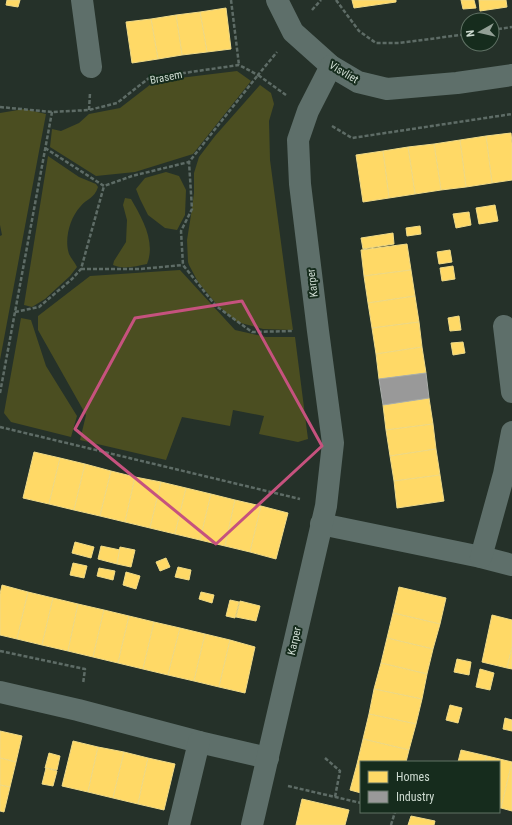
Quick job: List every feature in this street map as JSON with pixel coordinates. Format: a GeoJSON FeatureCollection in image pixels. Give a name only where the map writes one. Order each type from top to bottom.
{"type":"FeatureCollection","features":[{"type":"Feature","properties":{"kind":"street"},"geometry":{"type":"LineString","coordinates":[[82,0],[91,67]]}},
{"type":"Feature","properties":{"kind":"street","name":"Visvliet"},"geometry":{"type":"LineString","coordinates":[[277,0],[293,32],[331,66],[358,82],[387,89],[457,83],[512,75]]}},
{"type":"Feature","properties":{"kind":"street","name":"Karper"},"geometry":{"type":"LineString","coordinates":[[252,825],[324,515],[333,443],[300,184],[298,140],[308,111],[331,66]]}},
{"type":"Feature","properties":{"kind":"street"},"geometry":{"type":"LineString","coordinates":[[504,326],[512,392]]}},
{"type":"Feature","properties":{"kind":"street"},"geometry":{"type":"LineString","coordinates":[[481,557],[504,474],[512,432]]}},
{"type":"Feature","properties":{"kind":"street"},"geometry":{"type":"LineString","coordinates":[[324,515],[512,565]]}},
{"type":"Feature","properties":{"kind":"street"},"geometry":{"type":"LineString","coordinates":[[0,692],[78,710],[198,742],[268,758]]}},
{"type":"Feature","properties":{"kind":"street"},"geometry":{"type":"LineString","coordinates":[[179,825],[198,742]]}},
{"type":"Feature","properties":{"kind":"path"},"geometry":{"type":"LineString","coordinates":[[231,0],[239,65],[258,75],[308,111],[352,138],[512,114]]}},
{"type":"Feature","properties":{"kind":"path"},"geometry":{"type":"LineString","coordinates":[[336,0],[359,31],[376,43],[399,43],[460,35]]}},
{"type":"Feature","properties":{"kind":"path"},"geometry":{"type":"LineString","coordinates":[[500,29],[512,27]]}},
{"type":"Feature","properties":{"kind":"path"},"geometry":{"type":"LineString","coordinates":[[104,186],[132,176],[189,162],[293,32]]}},
{"type":"Feature","properties":{"kind":"path","name":"Brasem"},"geometry":{"type":"LineString","coordinates":[[0,107],[52,112],[90,110],[117,103],[148,78],[239,65]]}},
{"type":"Feature","properties":{"kind":"path"},"geometry":{"type":"LineString","coordinates":[[0,393],[52,112]]}},
{"type":"Feature","properties":{"kind":"path"},"geometry":{"type":"LineString","coordinates":[[45,148],[104,186]]}},
{"type":"Feature","properties":{"kind":"path"},"geometry":{"type":"LineString","coordinates":[[189,162],[192,209],[181,231],[183,265],[216,306],[252,332],[318,331]]}},
{"type":"Feature","properties":{"kind":"path"},"geometry":{"type":"LineString","coordinates":[[15,312],[39,307],[72,279],[81,269],[104,186]]}},
{"type":"Feature","properties":{"kind":"path"},"geometry":{"type":"LineString","coordinates":[[81,269],[140,269],[183,265]]}},
{"type":"Feature","properties":{"kind":"path"},"geometry":{"type":"LineString","coordinates":[[0,427],[324,515]]}},
{"type":"Feature","properties":{"kind":"path"},"geometry":{"type":"LineString","coordinates":[[0,651],[85,669],[78,710]]}},
{"type":"Feature","properties":{"kind":"path"},"geometry":{"type":"LineString","coordinates":[[325,758],[340,771],[335,797]]}},
{"type":"Feature","properties":{"kind":"path"},"geometry":{"type":"LineString","coordinates":[[263,780],[360,803]]}},
{"type":"Feature","properties":{"kind":"path"},"geometry":{"type":"LineString","coordinates":[[391,825],[395,813]]}},
{"type":"Feature","properties":{"kind":"highlighted area"},"geometry":{"type":"Polygon","coordinates":[[[242,301],[322,446],[216,544],[75,429],[135,318],[242,301]]]}},
{"type":"Feature","properties":{"kind":"green space"},"geometry":{"type":"Polygon","coordinates":[[[237,71],[251,81],[193,154],[135,172],[96,176],[50,147],[52,129],[61,131],[79,123],[89,114],[120,108],[155,81],[237,71]]]}},
{"type":"Feature","properties":{"kind":"green space"},"geometry":{"type":"Polygon","coordinates":[[[260,85],[271,93],[274,104],[269,121],[270,160],[293,330],[263,329],[237,322],[218,306],[198,282],[188,262],[187,240],[194,193],[194,173],[199,157],[215,136],[260,85]]]}},
{"type":"Feature","properties":{"kind":"green space"},"geometry":{"type":"Polygon","coordinates":[[[24,109],[46,114],[0,360],[0,236],[2,235],[0,225],[0,113],[24,109]]]}},
{"type":"Feature","properties":{"kind":"green space"},"geometry":{"type":"Polygon","coordinates":[[[48,156],[79,177],[96,184],[98,187],[94,194],[76,212],[69,229],[67,242],[69,254],[77,267],[70,276],[45,299],[32,307],[24,305],[48,156]]]}},
{"type":"Feature","properties":{"kind":"green space"},"geometry":{"type":"Polygon","coordinates":[[[166,172],[179,176],[186,190],[185,215],[177,230],[165,228],[148,215],[136,189],[145,178],[166,172]]]}},
{"type":"Feature","properties":{"kind":"green space"},"geometry":{"type":"Polygon","coordinates":[[[125,198],[131,199],[143,222],[149,239],[150,247],[147,264],[134,267],[121,267],[113,265],[126,242],[127,220],[123,205],[125,198]]]}},
{"type":"Feature","properties":{"kind":"green space"},"geometry":{"type":"Polygon","coordinates":[[[180,270],[235,330],[266,337],[295,337],[308,439],[298,442],[259,434],[264,416],[233,410],[230,426],[182,417],[166,460],[80,440],[86,415],[38,330],[38,316],[90,276],[180,270]]]}},
{"type":"Feature","properties":{"kind":"green space"},"geometry":{"type":"Polygon","coordinates":[[[21,318],[31,320],[46,366],[77,416],[71,437],[11,422],[4,413],[21,318]]]}},
{"type":"Feature","properties":{"kind":"building: Homes"},"geometry":{"type":"Polygon","coordinates":[[[7,0],[20,0],[18,7],[6,5],[7,0]]]}},
{"type":"Feature","properties":{"kind":"building: Homes"},"geometry":{"type":"Polygon","coordinates":[[[352,0],[396,0],[396,2],[354,8],[352,0]]]}},
{"type":"Feature","properties":{"kind":"building: Homes"},"geometry":{"type":"Polygon","coordinates":[[[461,0],[474,0],[476,8],[463,9],[461,0]]]}},
{"type":"Feature","properties":{"kind":"building: Homes"},"geometry":{"type":"Polygon","coordinates":[[[479,0],[506,0],[507,7],[480,11],[479,0]]]}},
{"type":"Feature","properties":{"kind":"building: Homes"},"geometry":{"type":"Polygon","coordinates":[[[226,8],[231,49],[207,52],[200,12],[226,8]]]}},
{"type":"Feature","properties":{"kind":"building: Homes"},"geometry":{"type":"Polygon","coordinates":[[[200,12],[207,52],[182,55],[176,15],[200,12]]]}},
{"type":"Feature","properties":{"kind":"building: Homes"},"geometry":{"type":"Polygon","coordinates":[[[176,15],[182,55],[158,59],[151,19],[176,15]]]}},
{"type":"Feature","properties":{"kind":"building: Homes"},"geometry":{"type":"Polygon","coordinates":[[[151,19],[158,59],[132,63],[126,22],[151,19]]]}},
{"type":"Feature","properties":{"kind":"building: Homes"},"geometry":{"type":"Polygon","coordinates":[[[511,133],[512,180],[492,183],[486,136],[511,133]]]}},
{"type":"Feature","properties":{"kind":"building: Homes"},"geometry":{"type":"Polygon","coordinates":[[[486,136],[492,183],[466,187],[460,140],[486,136]]]}},
{"type":"Feature","properties":{"kind":"building: Homes"},"geometry":{"type":"Polygon","coordinates":[[[460,140],[466,187],[441,190],[434,144],[460,140]]]}},
{"type":"Feature","properties":{"kind":"building: Homes"},"geometry":{"type":"Polygon","coordinates":[[[434,144],[441,190],[415,194],[408,147],[434,144]]]}},
{"type":"Feature","properties":{"kind":"building: Homes"},"geometry":{"type":"Polygon","coordinates":[[[408,147],[415,194],[389,198],[383,151],[408,147]]]}},
{"type":"Feature","properties":{"kind":"building: Homes"},"geometry":{"type":"Polygon","coordinates":[[[383,151],[389,198],[363,202],[356,155],[383,151]]]}},
{"type":"Feature","properties":{"kind":"building: Homes"},"geometry":{"type":"Polygon","coordinates":[[[495,205],[498,221],[479,224],[476,208],[495,205]]]}},
{"type":"Feature","properties":{"kind":"building: Homes"},"geometry":{"type":"Polygon","coordinates":[[[469,212],[471,225],[456,228],[453,214],[469,212]]]}},
{"type":"Feature","properties":{"kind":"building: Homes"},"geometry":{"type":"Polygon","coordinates":[[[420,226],[421,234],[407,236],[406,228],[420,226]]]}},
{"type":"Feature","properties":{"kind":"building: Homes"},"geometry":{"type":"Polygon","coordinates":[[[393,233],[394,244],[363,249],[361,238],[393,233]]]}},
{"type":"Feature","properties":{"kind":"building: Homes"},"geometry":{"type":"Polygon","coordinates":[[[407,244],[411,270],[364,276],[361,250],[407,244]]]}},
{"type":"Feature","properties":{"kind":"building: Homes"},"geometry":{"type":"Polygon","coordinates":[[[450,250],[452,262],[439,264],[437,252],[450,250]]]}},
{"type":"Feature","properties":{"kind":"building: Homes"},"geometry":{"type":"Polygon","coordinates":[[[453,266],[455,279],[442,281],[440,268],[453,266]]]}},
{"type":"Feature","properties":{"kind":"building: Homes"},"geometry":{"type":"Polygon","coordinates":[[[411,270],[415,296],[368,303],[364,276],[411,270]]]}},
{"type":"Feature","properties":{"kind":"building: Homes"},"geometry":{"type":"Polygon","coordinates":[[[415,296],[419,322],[372,328],[368,303],[415,296]]]}},
{"type":"Feature","properties":{"kind":"building: Homes"},"geometry":{"type":"Polygon","coordinates":[[[459,316],[461,330],[450,331],[448,318],[459,316]]]}},
{"type":"Feature","properties":{"kind":"building: Homes"},"geometry":{"type":"Polygon","coordinates":[[[419,322],[422,347],[376,354],[372,328],[419,322]]]}},
{"type":"Feature","properties":{"kind":"building: Homes"},"geometry":{"type":"Polygon","coordinates":[[[463,342],[465,353],[453,355],[451,343],[463,342]]]}},
{"type":"Feature","properties":{"kind":"building: Homes"},"geometry":{"type":"Polygon","coordinates":[[[422,347],[426,373],[379,379],[376,354],[422,347]]]}},
{"type":"Feature","properties":{"kind":"building: Homes"},"geometry":{"type":"Polygon","coordinates":[[[429,398],[433,424],[386,430],[383,405],[429,398]]]}},
{"type":"Feature","properties":{"kind":"building: Homes"},"geometry":{"type":"Polygon","coordinates":[[[433,424],[436,449],[390,456],[386,430],[433,424]]]}},
{"type":"Feature","properties":{"kind":"building: Homes"},"geometry":{"type":"Polygon","coordinates":[[[436,449],[440,475],[394,481],[390,456],[436,449]]]}},
{"type":"Feature","properties":{"kind":"building: Homes"},"geometry":{"type":"Polygon","coordinates":[[[34,452],[60,458],[49,504],[23,498],[34,452]]]}},
{"type":"Feature","properties":{"kind":"building: Homes"},"geometry":{"type":"Polygon","coordinates":[[[60,458],[85,464],[74,510],[49,504],[60,458]]]}},
{"type":"Feature","properties":{"kind":"building: Homes"},"geometry":{"type":"Polygon","coordinates":[[[85,464],[111,471],[100,516],[74,510],[85,464]]]}},
{"type":"Feature","properties":{"kind":"building: Homes"},"geometry":{"type":"Polygon","coordinates":[[[111,471],[135,477],[125,522],[100,516],[111,471]]]}},
{"type":"Feature","properties":{"kind":"building: Homes"},"geometry":{"type":"Polygon","coordinates":[[[440,475],[444,501],[397,508],[394,481],[440,475]]]}},
{"type":"Feature","properties":{"kind":"building: Homes"},"geometry":{"type":"Polygon","coordinates":[[[135,477],[161,482],[150,528],[125,522],[135,477]]]}},
{"type":"Feature","properties":{"kind":"building: Homes"},"geometry":{"type":"Polygon","coordinates":[[[161,482],[186,488],[175,534],[150,528],[161,482]]]}},
{"type":"Feature","properties":{"kind":"building: Homes"},"geometry":{"type":"Polygon","coordinates":[[[186,488],[211,494],[200,540],[175,534],[186,488]]]}},
{"type":"Feature","properties":{"kind":"building: Homes"},"geometry":{"type":"Polygon","coordinates":[[[211,494],[235,500],[225,546],[200,540],[211,494]]]}},
{"type":"Feature","properties":{"kind":"building: Homes"},"geometry":{"type":"Polygon","coordinates":[[[235,500],[261,506],[250,552],[225,546],[235,500]]]}},
{"type":"Feature","properties":{"kind":"building: Homes"},"geometry":{"type":"Polygon","coordinates":[[[261,506],[288,513],[276,559],[250,552],[261,506]]]}},
{"type":"Feature","properties":{"kind":"building: Homes"},"geometry":{"type":"Polygon","coordinates":[[[75,542],[94,547],[91,558],[72,553],[75,542]]]}},
{"type":"Feature","properties":{"kind":"building: Homes"},"geometry":{"type":"Polygon","coordinates":[[[101,546],[120,550],[117,564],[98,559],[101,546]]]}},
{"type":"Feature","properties":{"kind":"building: Homes"},"geometry":{"type":"Polygon","coordinates":[[[120,547],[135,550],[131,567],[117,564],[120,547]]]}},
{"type":"Feature","properties":{"kind":"building: Homes"},"geometry":{"type":"Polygon","coordinates":[[[166,558],[170,567],[160,571],[156,562],[166,558]]]}},
{"type":"Feature","properties":{"kind":"building: Homes"},"geometry":{"type":"Polygon","coordinates":[[[73,563],[87,566],[84,578],[70,575],[73,563]]]}},
{"type":"Feature","properties":{"kind":"building: Homes"},"geometry":{"type":"Polygon","coordinates":[[[178,567],[191,570],[189,580],[175,577],[178,567]]]}},
{"type":"Feature","properties":{"kind":"building: Homes"},"geometry":{"type":"Polygon","coordinates":[[[99,568],[115,571],[113,580],[97,576],[99,568]]]}},
{"type":"Feature","properties":{"kind":"building: Homes"},"geometry":{"type":"Polygon","coordinates":[[[126,572],[140,576],[136,589],[123,585],[126,572]]]}},
{"type":"Feature","properties":{"kind":"building: Homes"},"geometry":{"type":"Polygon","coordinates":[[[2,585],[28,592],[17,639],[0,635],[0,594],[2,585]]]}},
{"type":"Feature","properties":{"kind":"building: Homes"},"geometry":{"type":"Polygon","coordinates":[[[399,587],[446,598],[440,624],[393,613],[399,587]]]}},
{"type":"Feature","properties":{"kind":"building: Homes"},"geometry":{"type":"Polygon","coordinates":[[[28,592],[53,598],[42,645],[17,639],[28,592]]]}},
{"type":"Feature","properties":{"kind":"building: Homes"},"geometry":{"type":"Polygon","coordinates":[[[201,592],[214,595],[212,603],[199,599],[201,592]]]}},
{"type":"Feature","properties":{"kind":"building: Homes"},"geometry":{"type":"Polygon","coordinates":[[[53,598],[78,604],[68,651],[42,645],[53,598]]]}},
{"type":"Feature","properties":{"kind":"building: Homes"},"geometry":{"type":"Polygon","coordinates":[[[230,600],[239,602],[235,618],[226,616],[230,600]]]}},
{"type":"Feature","properties":{"kind":"building: Homes"},"geometry":{"type":"Polygon","coordinates":[[[240,601],[260,606],[256,621],[236,617],[240,601]]]}},
{"type":"Feature","properties":{"kind":"building: Homes"},"geometry":{"type":"Polygon","coordinates":[[[78,604],[104,610],[93,657],[68,651],[78,604]]]}},
{"type":"Feature","properties":{"kind":"building: Homes"},"geometry":{"type":"Polygon","coordinates":[[[104,610],[129,616],[118,663],[93,657],[104,610]]]}},
{"type":"Feature","properties":{"kind":"building: Homes"},"geometry":{"type":"Polygon","coordinates":[[[393,613],[440,624],[433,649],[387,638],[393,613]]]}},
{"type":"Feature","properties":{"kind":"building: Homes"},"geometry":{"type":"Polygon","coordinates":[[[492,615],[512,620],[512,647],[507,668],[482,662],[492,615]]]}},
{"type":"Feature","properties":{"kind":"building: Homes"},"geometry":{"type":"Polygon","coordinates":[[[129,616],[154,622],[143,669],[118,663],[129,616]]]}},
{"type":"Feature","properties":{"kind":"building: Homes"},"geometry":{"type":"Polygon","coordinates":[[[154,622],[180,628],[168,675],[143,669],[154,622]]]}},
{"type":"Feature","properties":{"kind":"building: Homes"},"geometry":{"type":"Polygon","coordinates":[[[180,628],[205,634],[194,681],[168,675],[180,628]]]}},
{"type":"Feature","properties":{"kind":"building: Homes"},"geometry":{"type":"Polygon","coordinates":[[[205,634],[230,640],[219,687],[194,681],[205,634]]]}},
{"type":"Feature","properties":{"kind":"building: Homes"},"geometry":{"type":"Polygon","coordinates":[[[387,638],[433,649],[427,674],[381,663],[387,638]]]}},
{"type":"Feature","properties":{"kind":"building: Homes"},"geometry":{"type":"Polygon","coordinates":[[[230,640],[255,647],[245,693],[219,687],[230,640]]]}},
{"type":"Feature","properties":{"kind":"building: Homes"},"geometry":{"type":"Polygon","coordinates":[[[512,647],[512,669],[507,668],[512,647]]]}},
{"type":"Feature","properties":{"kind":"building: Homes"},"geometry":{"type":"Polygon","coordinates":[[[457,659],[471,662],[469,675],[454,672],[457,659]]]}},
{"type":"Feature","properties":{"kind":"building: Homes"},"geometry":{"type":"Polygon","coordinates":[[[381,663],[427,674],[422,699],[374,689],[381,663]]]}},
{"type":"Feature","properties":{"kind":"building: Homes"},"geometry":{"type":"Polygon","coordinates":[[[480,669],[494,673],[490,690],[476,687],[480,669]]]}},
{"type":"Feature","properties":{"kind":"building: Homes"},"geometry":{"type":"Polygon","coordinates":[[[374,689],[422,699],[416,724],[369,714],[374,689]]]}},
{"type":"Feature","properties":{"kind":"building: Homes"},"geometry":{"type":"Polygon","coordinates":[[[450,705],[462,708],[458,723],[446,720],[450,705]]]}},
{"type":"Feature","properties":{"kind":"building: Homes"},"geometry":{"type":"Polygon","coordinates":[[[369,714],[416,724],[409,750],[363,739],[369,714]]]}},
{"type":"Feature","properties":{"kind":"building: Homes"},"geometry":{"type":"Polygon","coordinates":[[[505,718],[512,720],[512,731],[503,729],[505,718]]]}},
{"type":"Feature","properties":{"kind":"building: Homes"},"geometry":{"type":"Polygon","coordinates":[[[0,731],[22,736],[16,762],[0,758],[0,731]]]}},
{"type":"Feature","properties":{"kind":"building: Homes"},"geometry":{"type":"Polygon","coordinates":[[[363,739],[409,750],[406,761],[360,761],[360,765],[357,764],[363,739]]]}},
{"type":"Feature","properties":{"kind":"building: Homes"},"geometry":{"type":"Polygon","coordinates":[[[73,741],[98,747],[88,792],[62,786],[73,741]]]}},
{"type":"Feature","properties":{"kind":"building: Homes"},"geometry":{"type":"Polygon","coordinates":[[[98,747],[124,752],[113,798],[88,792],[98,747]]]}},
{"type":"Feature","properties":{"kind":"building: Homes"},"geometry":{"type":"Polygon","coordinates":[[[461,750],[487,756],[485,761],[458,761],[461,750]]]}},
{"type":"Feature","properties":{"kind":"building: Homes"},"geometry":{"type":"Polygon","coordinates":[[[124,752],[148,758],[138,804],[113,798],[124,752]]]}},
{"type":"Feature","properties":{"kind":"building: Homes"},"geometry":{"type":"Polygon","coordinates":[[[49,753],[60,756],[57,770],[45,768],[49,753]]]}},
{"type":"Feature","properties":{"kind":"building: Homes"},"geometry":{"type":"Polygon","coordinates":[[[487,756],[512,762],[501,808],[500,761],[485,761],[487,756]]]}},
{"type":"Feature","properties":{"kind":"building: Homes"},"geometry":{"type":"Polygon","coordinates":[[[0,758],[16,762],[10,787],[0,785],[0,758]]]}},
{"type":"Feature","properties":{"kind":"building: Homes"},"geometry":{"type":"Polygon","coordinates":[[[148,758],[175,764],[164,810],[138,804],[148,758]]]}},
{"type":"Feature","properties":{"kind":"building: Homes"},"geometry":{"type":"Polygon","coordinates":[[[512,762],[512,811],[501,808],[512,762]]]}},
{"type":"Feature","properties":{"kind":"building: Homes"},"geometry":{"type":"Polygon","coordinates":[[[357,764],[360,765],[360,793],[350,790],[357,764]]]}},
{"type":"Feature","properties":{"kind":"building: Homes"},"geometry":{"type":"Polygon","coordinates":[[[46,768],[57,771],[53,786],[42,784],[46,768]]]}},
{"type":"Feature","properties":{"kind":"building: Homes"},"geometry":{"type":"Polygon","coordinates":[[[0,785],[10,787],[4,812],[0,811],[0,785]]]}},
{"type":"Feature","properties":{"kind":"building: Homes"},"geometry":{"type":"Polygon","coordinates":[[[302,799],[349,810],[345,825],[296,825],[302,799]]]}},
{"type":"Feature","properties":{"kind":"building: Homes"},"geometry":{"type":"Polygon","coordinates":[[[411,816],[435,821],[434,825],[408,825],[411,816]]]}},
{"type":"Feature","properties":{"kind":"building: Industry"},"geometry":{"type":"Polygon","coordinates":[[[426,373],[429,398],[383,405],[379,379],[426,373]]]}}]}
